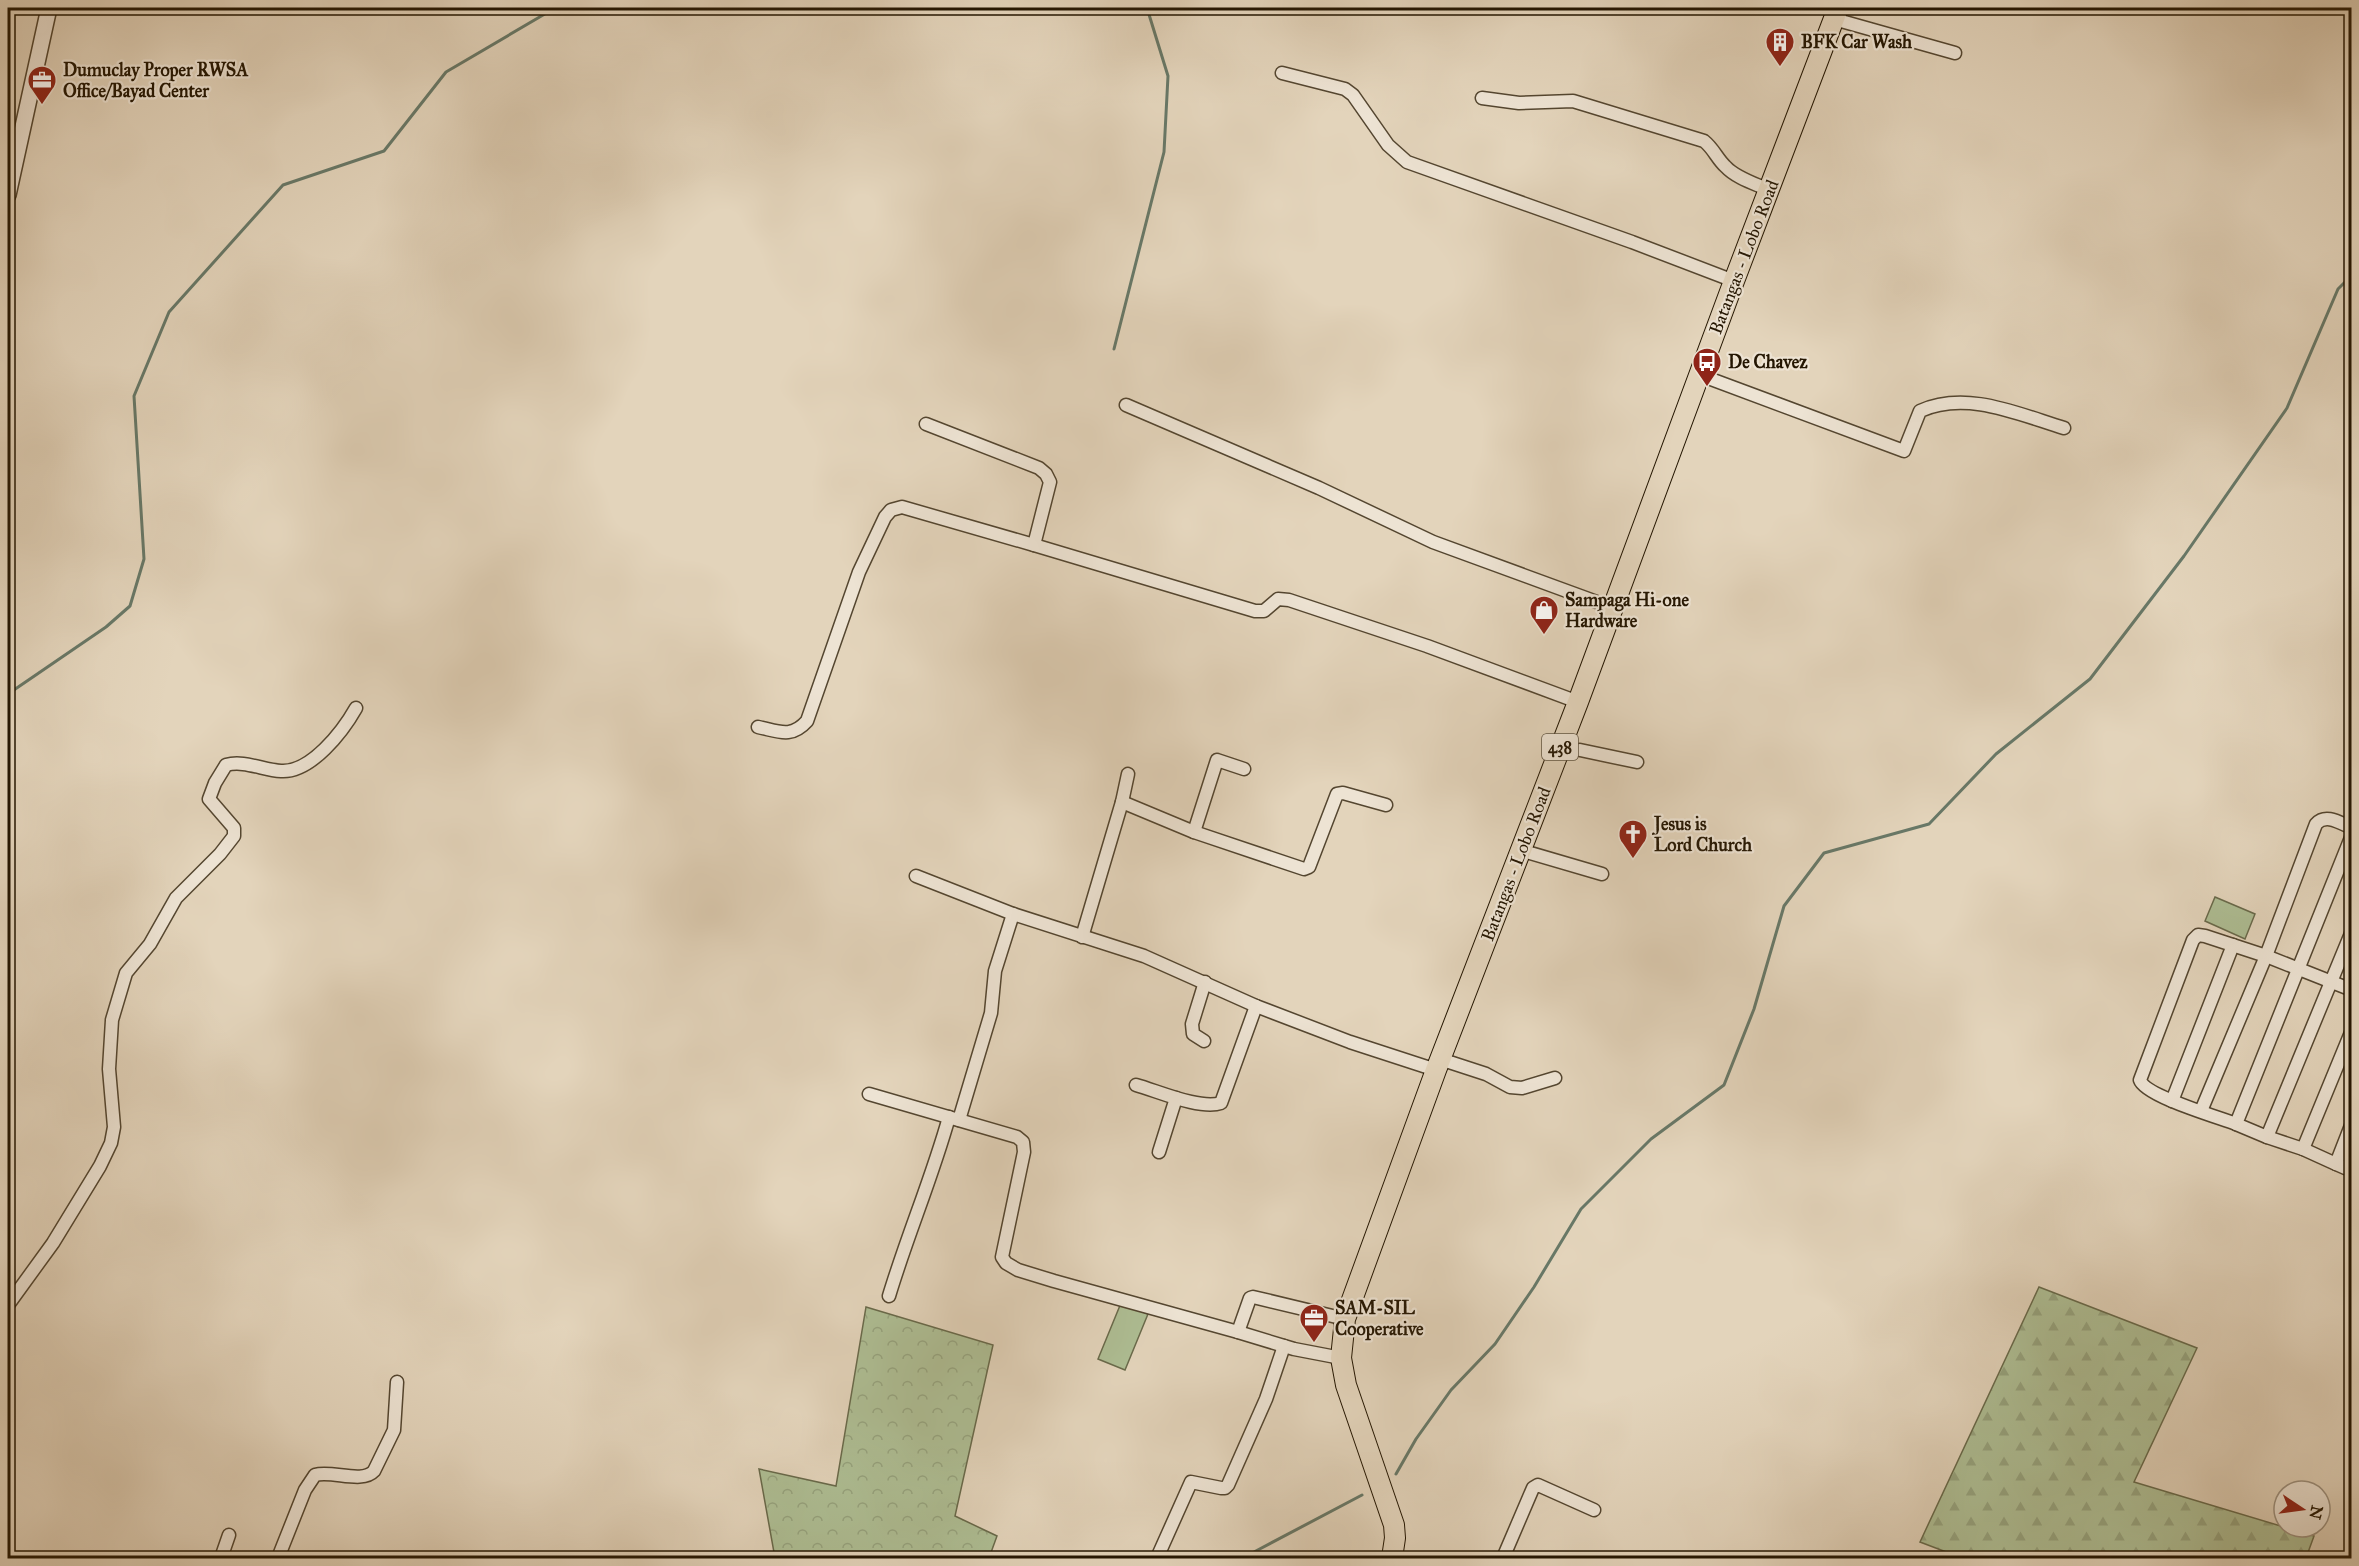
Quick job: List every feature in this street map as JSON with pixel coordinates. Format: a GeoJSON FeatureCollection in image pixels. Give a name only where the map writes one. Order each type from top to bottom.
{"type":"FeatureCollection","features":[{"type":"Feature","properties":{"kind":"main road","name":"Batangas - Lobo Road"},"geometry":{"type":"LineString","coordinates":[[1392,1558],[1394,1525],[1346,1385],[1341,1358],[1345,1319],[1438,1065],[1521,850],[1571,746],[1578,702],[1836,13]]}},
{"type":"Feature","properties":{"kind":"street"},"geometry":{"type":"LineString","coordinates":[[8,195],[13,147],[49,8]]}},
{"type":"Feature","properties":{"kind":"street"},"geometry":{"type":"LineString","coordinates":[[1836,13],[1955,54]]}},
{"type":"Feature","properties":{"kind":"street"},"geometry":{"type":"LineString","coordinates":[[1282,73],[1346,89],[1353,95],[1388,145],[1407,162],[1632,242],[1734,282]]}},
{"type":"Feature","properties":{"kind":"street"},"geometry":{"type":"LineString","coordinates":[[1482,98],[1519,103],[1573,100],[1704,141],[1714,148],[1727,169],[1769,190]]}},
{"type":"Feature","properties":{"kind":"street"},"geometry":{"type":"LineString","coordinates":[[1700,375],[1904,451],[1920,411],[1934,405],[1986,404],[2064,428]]}},
{"type":"Feature","properties":{"kind":"street"},"geometry":{"type":"LineString","coordinates":[[1126,405],[1319,488],[1432,542],[1613,608]]}},
{"type":"Feature","properties":{"kind":"street"},"geometry":{"type":"LineString","coordinates":[[927,424],[1039,468],[1046,474],[1050,482],[1034,545]]}},
{"type":"Feature","properties":{"kind":"street"},"geometry":{"type":"LineString","coordinates":[[758,727],[788,734],[800,729],[807,721],[859,572],[885,516],[891,510],[902,507],[1255,611],[1264,611],[1278,599],[1289,600],[1427,646],[1578,702]]}},
{"type":"Feature","properties":{"kind":"street"},"geometry":{"type":"LineString","coordinates":[[8,1305],[53,1243],[100,1166],[111,1143],[114,1127],[109,1069],[112,1020],[126,973],[150,944],[176,898],[220,854],[234,836],[234,828],[210,799],[215,783],[226,765],[235,763],[282,771],[297,770],[344,730],[356,708]]}},
{"type":"Feature","properties":{"kind":"street"},"geometry":{"type":"LineString","coordinates":[[1571,746],[1637,762]]}},
{"type":"Feature","properties":{"kind":"street"},"geometry":{"type":"LineString","coordinates":[[1194,832],[1217,760],[1244,769]]}},
{"type":"Feature","properties":{"kind":"street"},"geometry":{"type":"LineString","coordinates":[[1082,937],[1122,802],[1128,774]]}},
{"type":"Feature","properties":{"kind":"street"},"geometry":{"type":"LineString","coordinates":[[1122,802],[1194,832],[1304,869],[1309,867],[1337,794],[1343,793],[1386,805]]}},
{"type":"Feature","properties":{"kind":"street"},"geometry":{"type":"LineString","coordinates":[[2201,1111],[2266,956],[2316,824],[2326,818],[2352,828]]}},
{"type":"Feature","properties":{"kind":"street"},"geometry":{"type":"LineString","coordinates":[[2236,1124],[2352,835]]}},
{"type":"Feature","properties":{"kind":"street"},"geometry":{"type":"LineString","coordinates":[[1521,850],[1602,874]]}},
{"type":"Feature","properties":{"kind":"street"},"geometry":{"type":"LineString","coordinates":[[916,876],[1013,914],[1144,956],[1256,1006],[1350,1042],[1438,1065],[1486,1074],[1510,1087],[1522,1088],[1556,1078]]}},
{"type":"Feature","properties":{"kind":"street"},"geometry":{"type":"LineString","coordinates":[[889,1296],[906,1240],[954,1119],[991,1013],[995,971],[1013,914]]}},
{"type":"Feature","properties":{"kind":"street"},"geometry":{"type":"LineString","coordinates":[[2267,1137],[2352,931]]}},
{"type":"Feature","properties":{"kind":"street"},"geometry":{"type":"LineString","coordinates":[[2352,990],[2266,956],[2198,935],[2193,940],[2140,1080],[2146,1089],[2172,1101],[2303,1149],[2352,1171]]}},
{"type":"Feature","properties":{"kind":"street"},"geometry":{"type":"LineString","coordinates":[[2172,1101],[2233,945]]}},
{"type":"Feature","properties":{"kind":"street"},"geometry":{"type":"LineString","coordinates":[[1204,1041],[1195,1036],[1192,1031],[1205,982]]}},
{"type":"Feature","properties":{"kind":"street"},"geometry":{"type":"LineString","coordinates":[[1136,1085],[1176,1098],[1210,1105],[1221,1103],[1256,1006]]}},
{"type":"Feature","properties":{"kind":"street"},"geometry":{"type":"LineString","coordinates":[[2303,1149],[2352,1030]]}},
{"type":"Feature","properties":{"kind":"street"},"geometry":{"type":"LineString","coordinates":[[870,1094],[1017,1137],[1023,1142],[1024,1152],[1002,1257],[1006,1263],[1054,1281],[1284,1346],[1341,1358]]}},
{"type":"Feature","properties":{"kind":"street"},"geometry":{"type":"LineString","coordinates":[[1159,1152],[1176,1098]]}},
{"type":"Feature","properties":{"kind":"street"},"geometry":{"type":"LineString","coordinates":[[2336,1164],[2352,1123]]}},
{"type":"Feature","properties":{"kind":"street"},"geometry":{"type":"LineString","coordinates":[[1238,1332],[1251,1298],[1345,1319]]}},
{"type":"Feature","properties":{"kind":"street"},"geometry":{"type":"LineString","coordinates":[[1157,1558],[1191,1482],[1221,1488],[1228,1485],[1266,1399],[1284,1346]]}},
{"type":"Feature","properties":{"kind":"street"},"geometry":{"type":"LineString","coordinates":[[278,1558],[305,1490],[315,1475],[324,1473],[363,1477],[374,1471],[394,1430],[397,1382]]}},
{"type":"Feature","properties":{"kind":"street"},"geometry":{"type":"LineString","coordinates":[[1503,1558],[1533,1488],[1538,1485],[1594,1510]]}},
{"type":"Feature","properties":{"kind":"street"},"geometry":{"type":"LineString","coordinates":[[221,1558],[230,1535]]}},
{"type":"Feature","properties":{"kind":"green space"},"geometry":{"type":"Polygon","coordinates":[[[2215,897],[2255,914],[2245,939],[2205,921],[2215,897]]]}},
{"type":"Feature","properties":{"kind":"green space"},"geometry":{"type":"Polygon","coordinates":[[[2039,1287],[2197,1348],[2134,1482],[2272,1523],[2272,1539],[2313,1539],[2306,1558],[1962,1558],[1920,1542],[2039,1287]]]}},
{"type":"Feature","properties":{"kind":"green space"},"geometry":{"type":"Polygon","coordinates":[[[1121,1303],[1148,1314],[1125,1370],[1098,1359],[1121,1303]]]}},
{"type":"Feature","properties":{"kind":"green space"},"geometry":{"type":"Polygon","coordinates":[[[866,1307],[993,1345],[955,1516],[997,1536],[989,1558],[775,1558],[759,1469],[836,1486],[866,1307]]]}},
{"type":"Feature","properties":{"kind":"waterway"},"geometry":{"type":"LineString","coordinates":[[8,694],[106,627],[130,606],[144,559],[134,396],[169,312],[283,185],[384,151],[446,72],[555,8]]}},
{"type":"Feature","properties":{"kind":"waterway"},"geometry":{"type":"LineString","coordinates":[[1114,349],[1164,152],[1168,76],[1147,8]]}},
{"type":"Feature","properties":{"kind":"waterway"},"geometry":{"type":"LineString","coordinates":[[1396,1474],[1416,1439],[1451,1390],[1495,1344],[1534,1287],[1581,1209],[1651,1139],[1724,1085],[1754,1009],[1784,906],[1824,853],[1929,824],[1996,754],[2090,679],[2184,556],[2287,408],[2338,289],[2352,275]]}},
{"type":"Feature","properties":{"kind":"waterway"},"geometry":{"type":"LineString","coordinates":[[1251,1558],[1254,1552],[1362,1495]]}},
{"type":"Feature","properties":{"kind":"place","name":"BFK Car Wash"},"geometry":{"type":"Point","coordinates":[1780,68]}},
{"type":"Feature","properties":{"kind":"place","name":"Dumuclay Proper RWSA Office/Bayad Center"},"geometry":{"type":"Point","coordinates":[42,106]}},
{"type":"Feature","properties":{"kind":"place","name":"De Chavez"},"geometry":{"type":"Point","coordinates":[1707,388]}},
{"type":"Feature","properties":{"kind":"place","name":"Sampaga Hi-one Hardware"},"geometry":{"type":"Point","coordinates":[1544,636]}},
{"type":"Feature","properties":{"kind":"place","name":"Jesus is Lord Church"},"geometry":{"type":"Point","coordinates":[1633,860]}},
{"type":"Feature","properties":{"kind":"place","name":"SAM-SIL Cooperative"},"geometry":{"type":"Point","coordinates":[1314,1344]}}]}
